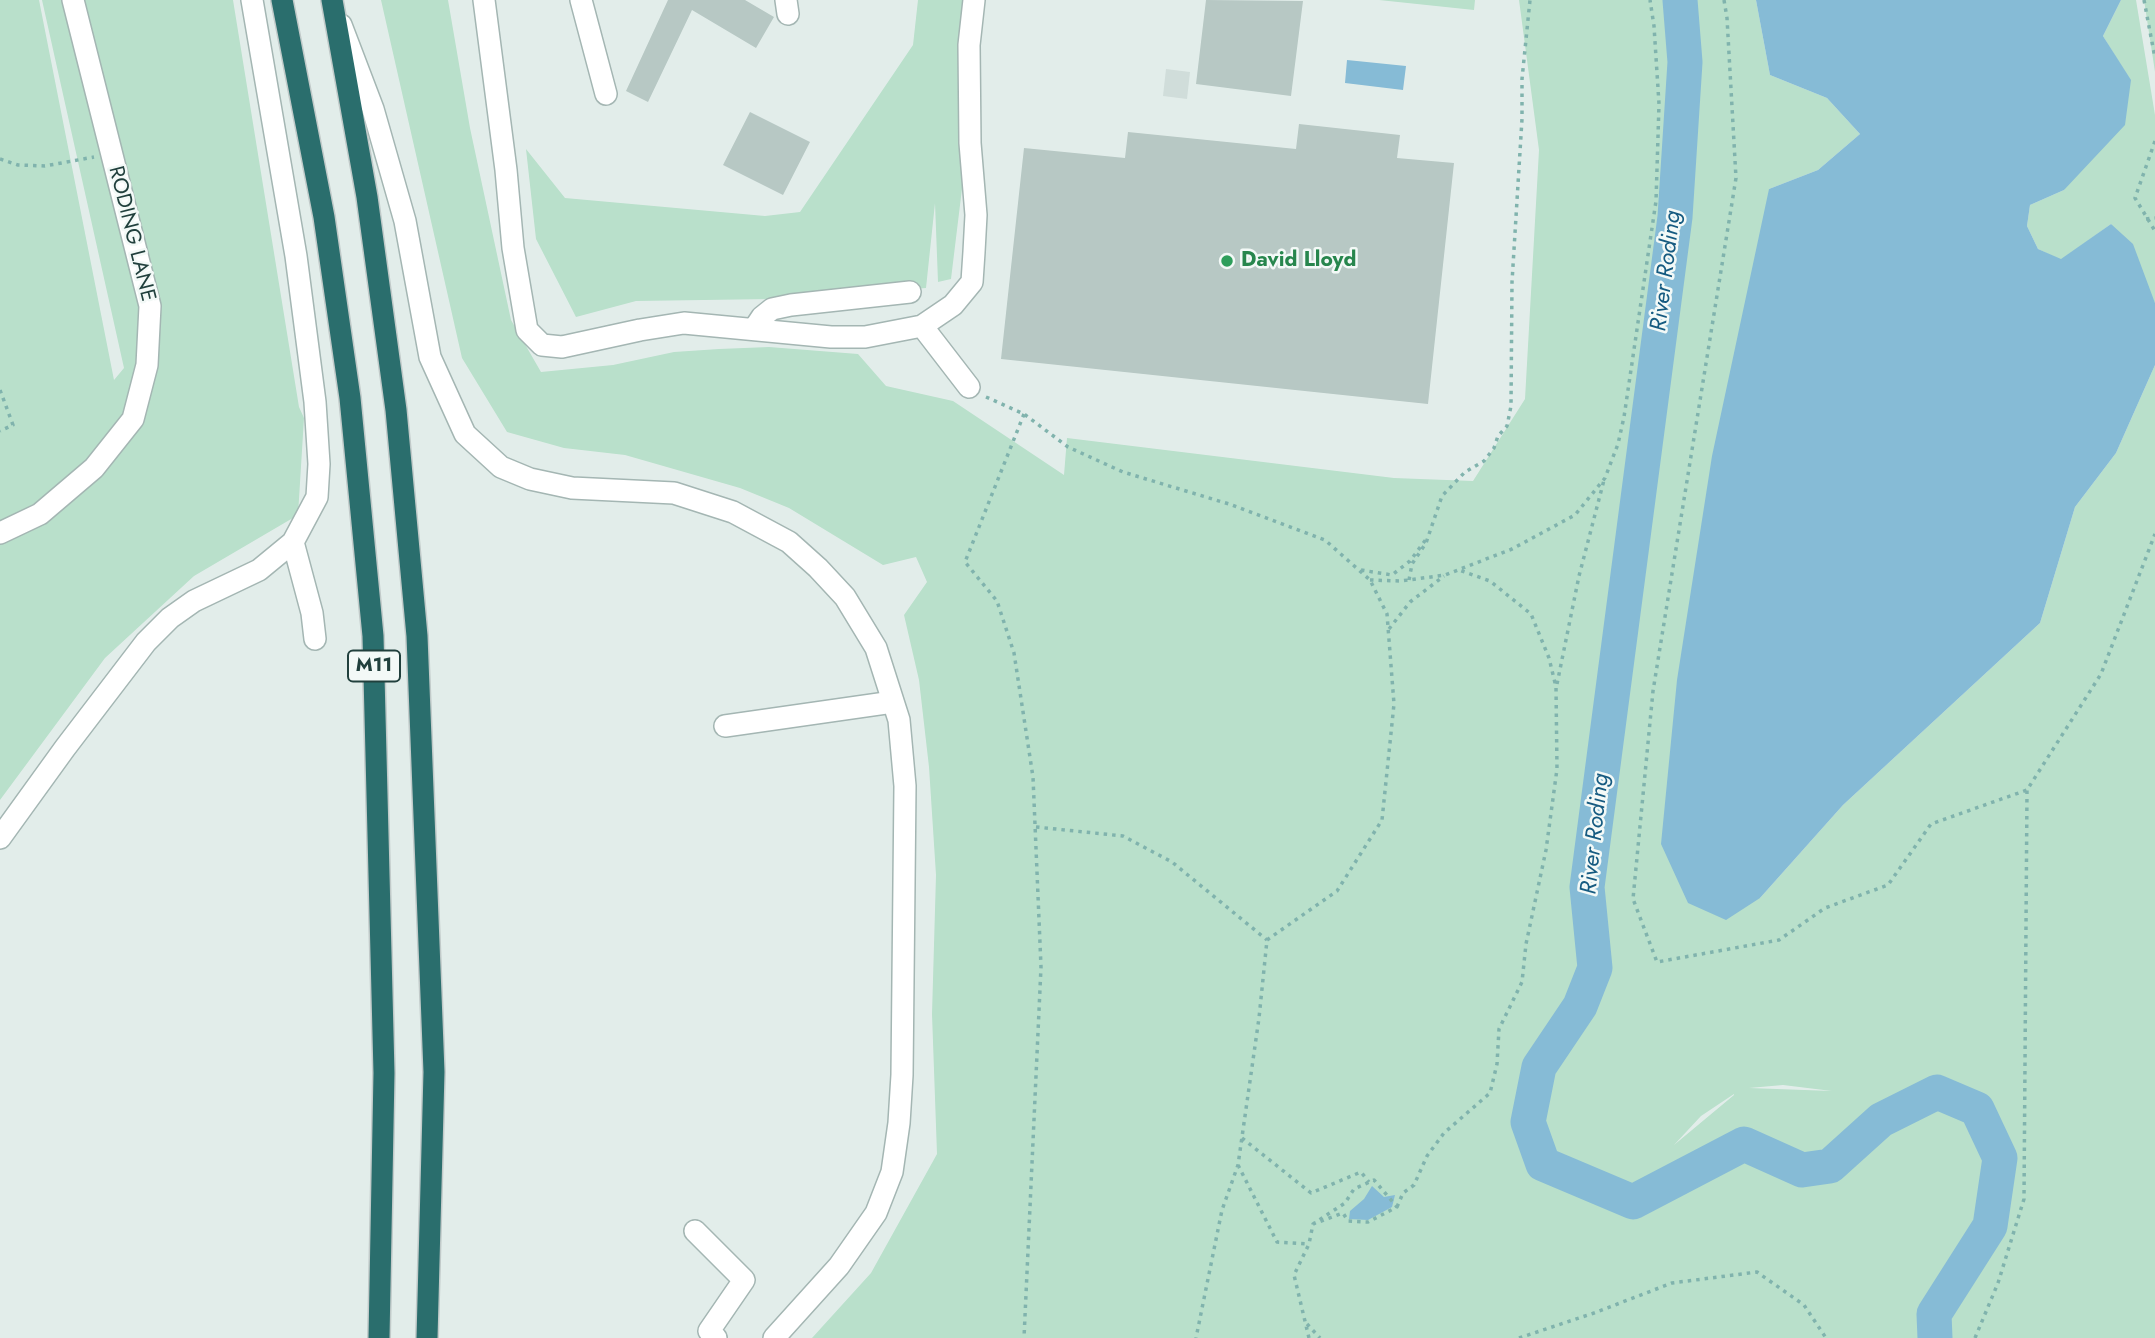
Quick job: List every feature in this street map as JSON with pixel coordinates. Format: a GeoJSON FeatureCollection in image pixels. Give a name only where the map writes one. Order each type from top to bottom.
{"type":"FeatureCollection","features":[{"type":"Feature","properties":{"kind":"highway","name":"M11"},"geometry":{"type":"LineString","coordinates":[[282,0],[324,217],[350,398],[373,636],[384,1073],[379,1338]]}},
{"type":"Feature","properties":{"kind":"highway","name":"M11"},"geometry":{"type":"LineString","coordinates":[[332,0],[366,197],[394,397],[417,636],[434,1072],[427,1338]]}},
{"type":"Feature","properties":{"kind":"street","name":"RODING LANE"},"geometry":{"type":"LineString","coordinates":[[0,533],[40,514],[94,468],[133,419],[147,365],[150,306],[73,0]]}},
{"type":"Feature","properties":{"kind":"street"},"geometry":{"type":"LineString","coordinates":[[0,838],[146,642],[170,618],[194,601],[258,570],[293,542],[317,497],[319,464],[316,401],[296,256],[252,0]]}},
{"type":"Feature","properties":{"kind":"street"},"geometry":{"type":"LineString","coordinates":[[332,0],[373,109],[404,221],[430,357],[464,434],[501,467],[530,479],[572,488],[674,493],[733,512],[789,542],[818,568],[845,597],[876,648],[899,720],[905,786],[902,1075],[892,1172],[876,1213],[839,1265],[774,1338]]}},
{"type":"Feature","properties":{"kind":"street"},"geometry":{"type":"LineString","coordinates":[[484,0],[506,170],[513,248],[527,330],[542,345],[562,347],[684,323],[831,337],[865,337],[922,326],[953,305],[972,282],[976,215],[970,143],[969,45],[974,0]]}},
{"type":"Feature","properties":{"kind":"street"},"geometry":{"type":"LineString","coordinates":[[581,0],[606,94]]}},
{"type":"Feature","properties":{"kind":"street"},"geometry":{"type":"LineString","coordinates":[[754,329],[772,309],[791,304],[910,292]]}},
{"type":"Feature","properties":{"kind":"street"},"geometry":{"type":"LineString","coordinates":[[922,326],[970,387]]}},
{"type":"Feature","properties":{"kind":"street"},"geometry":{"type":"LineString","coordinates":[[293,542],[312,613],[315,639]]}},
{"type":"Feature","properties":{"kind":"street"},"geometry":{"type":"LineString","coordinates":[[725,726],[893,702]]}},
{"type":"Feature","properties":{"kind":"street"},"geometry":{"type":"LineString","coordinates":[[695,1231],[744,1280],[709,1331],[716,1338]]}},
{"type":"Feature","properties":{"kind":"path"},"geometry":{"type":"LineString","coordinates":[[1409,580],[1412,564],[1428,536],[1442,496],[1465,472],[1484,461],[1507,426],[1511,407],[1512,282],[1522,79],[1530,0]]}},
{"type":"Feature","properties":{"kind":"path"},"geometry":{"type":"LineString","coordinates":[[1556,687],[1579,576],[1624,417],[1656,201],[1660,104],[1650,0]]}},
{"type":"Feature","properties":{"kind":"path"},"geometry":{"type":"LineString","coordinates":[[1724,0],[1735,178],[1653,691],[1633,899],[1657,962],[1779,940],[1825,908],[1888,886],[1931,824],[2027,790]]}},
{"type":"Feature","properties":{"kind":"path"},"geometry":{"type":"LineString","coordinates":[[2144,0],[2155,58]]}},
{"type":"Feature","properties":{"kind":"path"},"geometry":{"type":"LineString","coordinates":[[2155,141],[2134,198],[2155,231]]}},
{"type":"Feature","properties":{"kind":"path"},"geometry":{"type":"LineString","coordinates":[[0,159],[18,165],[44,166],[112,153]]}},
{"type":"Feature","properties":{"kind":"path"},"geometry":{"type":"LineString","coordinates":[[2146,219],[2155,218]]}},
{"type":"Feature","properties":{"kind":"path"},"geometry":{"type":"LineString","coordinates":[[970,387],[1024,414],[1068,447],[1123,472],[1229,504],[1325,540],[1370,580],[1387,614],[1394,704],[1382,820],[1337,891],[1267,940],[1238,1165],[1222,1210],[1196,1338]]}},
{"type":"Feature","properties":{"kind":"path"},"geometry":{"type":"LineString","coordinates":[[0,390],[13,425],[0,431]]}},
{"type":"Feature","properties":{"kind":"path"},"geometry":{"type":"LineString","coordinates":[[1024,414],[965,562],[997,601],[1014,653],[1034,777],[1041,967],[1024,1338]]}},
{"type":"Feature","properties":{"kind":"path"},"geometry":{"type":"LineString","coordinates":[[1370,580],[1409,580],[1445,575],[1512,548],[1575,515],[1605,478]]}},
{"type":"Feature","properties":{"kind":"path"},"geometry":{"type":"LineString","coordinates":[[1975,1338],[1998,1283],[2024,1199],[2027,790],[2101,674],[2155,534]]}},
{"type":"Feature","properties":{"kind":"path"},"geometry":{"type":"LineString","coordinates":[[1359,570],[1392,575],[1410,561],[1428,536]]}},
{"type":"Feature","properties":{"kind":"path"},"geometry":{"type":"LineString","coordinates":[[1313,1224],[1343,1213],[1348,1221],[1368,1222],[1396,1207],[1403,1193],[1414,1185],[1427,1156],[1444,1133],[1490,1093],[1497,1064],[1499,1029],[1522,982],[1526,944],[1546,850],[1558,769],[1556,687],[1549,659],[1531,614],[1490,580],[1459,570]]}},
{"type":"Feature","properties":{"kind":"path"},"geometry":{"type":"LineString","coordinates":[[1388,631],[1410,603],[1445,575]]}},
{"type":"Feature","properties":{"kind":"path"},"geometry":{"type":"LineString","coordinates":[[1036,827],[1124,836],[1172,862],[1267,940]]}},
{"type":"Feature","properties":{"kind":"path"},"geometry":{"type":"LineString","coordinates":[[1242,1138],[1311,1193],[1361,1172],[1369,1182]]}},
{"type":"Feature","properties":{"kind":"path"},"geometry":{"type":"LineString","coordinates":[[1238,1165],[1277,1242],[1309,1244]]}},
{"type":"Feature","properties":{"kind":"path"},"geometry":{"type":"LineString","coordinates":[[1310,1338],[1294,1275],[1309,1244],[1313,1224],[1345,1203],[1354,1189],[1374,1180],[1396,1207]]}},
{"type":"Feature","properties":{"kind":"path"},"geometry":{"type":"LineString","coordinates":[[1519,1338],[1672,1283],[1757,1272],[1804,1305],[1826,1338]]}},
{"type":"Feature","properties":{"kind":"path"},"geometry":{"type":"LineString","coordinates":[[1306,1323],[1320,1338]]}},
{"type":"Feature","properties":{"kind":"shaded area"},"geometry":{"type":"Polygon","coordinates":[[[1166,69],[1190,72],[1187,99],[1163,96],[1166,69]]]}},
{"type":"Feature","properties":{"kind":"green space"},"geometry":{"type":"Polygon","coordinates":[[[0,0],[39,0],[114,380],[124,368],[42,0],[233,0],[299,407],[304,418],[298,515],[194,576],[105,658],[0,800],[0,0]]]}},
{"type":"Feature","properties":{"kind":"green space"},"geometry":{"type":"Polygon","coordinates":[[[381,0],[448,0],[470,128],[511,320],[541,372],[613,365],[674,352],[719,349],[769,347],[858,354],[886,386],[953,401],[1064,475],[1067,438],[1394,478],[1473,481],[1525,399],[1539,150],[1519,0],[1756,0],[1770,75],[1827,98],[1860,134],[1818,170],[1769,189],[1760,898],[1843,805],[2040,623],[2075,507],[2116,453],[2155,365],[2155,1338],[812,1338],[871,1273],[937,1154],[932,1014],[936,875],[929,767],[919,680],[904,615],[927,582],[916,557],[883,565],[789,508],[740,488],[625,455],[564,448],[507,432],[462,358],[381,0]],[[1783,1085],[1749,1088],[1832,1091],[1783,1085]],[[1734,1095],[1701,1116],[1674,1145],[1734,1095]]]}},
{"type":"Feature","properties":{"kind":"green space"},"geometry":{"type":"Polygon","coordinates":[[[918,0],[985,0],[951,279],[938,282],[935,203],[926,288],[772,299],[636,301],[576,317],[536,239],[526,149],[565,198],[765,216],[800,212],[913,45],[918,0]]]}},
{"type":"Feature","properties":{"kind":"green space"},"geometry":{"type":"Polygon","coordinates":[[[1379,0],[1475,0],[1474,10],[1379,0]]]}},
{"type":"Feature","properties":{"kind":"green space"},"geometry":{"type":"Polygon","coordinates":[[[2121,0],[2136,0],[2155,115],[2155,303],[2111,224],[2061,260],[2038,249],[2027,226],[2030,205],[2064,190],[2130,80],[2103,36],[2121,0]]]}},
{"type":"Feature","properties":{"kind":"green space"},"geometry":{"type":"Polygon","coordinates":[[[2144,0],[2155,0],[2155,72],[2144,0]]]}},
{"type":"Feature","properties":{"kind":"water"},"geometry":{"type":"Polygon","coordinates":[[[1756,0],[2121,0],[2103,36],[2131,80],[2125,125],[2064,190],[2030,205],[2027,226],[2038,249],[2061,259],[2111,224],[2133,244],[2155,303],[2155,365],[2116,453],[2075,507],[2040,623],[1843,805],[1760,898],[1726,920],[1688,903],[1661,844],[1677,680],[1712,456],[1769,189],[1818,170],[1860,134],[1827,98],[1770,75],[1756,0]]]}},
{"type":"Feature","properties":{"kind":"water"},"geometry":{"type":"Polygon","coordinates":[[[1347,60],[1406,66],[1403,90],[1345,83],[1347,60]]]}},
{"type":"Feature","properties":{"kind":"water"},"geometry":{"type":"Polygon","coordinates":[[[1372,1186],[1384,1197],[1395,1195],[1392,1207],[1368,1220],[1349,1219],[1350,1211],[1364,1199],[1372,1186]]]}},
{"type":"Feature","properties":{"kind":"building"},"geometry":{"type":"Polygon","coordinates":[[[668,0],[745,0],[774,17],[756,48],[692,10],[648,102],[626,91],[668,0]]]}},
{"type":"Feature","properties":{"kind":"building"},"geometry":{"type":"Polygon","coordinates":[[[1206,0],[1303,1],[1291,96],[1196,84],[1206,0]]]}},
{"type":"Feature","properties":{"kind":"building"},"geometry":{"type":"Polygon","coordinates":[[[750,112],[810,142],[783,195],[723,165],[750,112]]]}},
{"type":"Feature","properties":{"kind":"building","name":"David Lloyd"},"geometry":{"type":"Polygon","coordinates":[[[1299,124],[1400,135],[1397,158],[1454,163],[1428,404],[1001,359],[1024,148],[1125,158],[1128,132],[1296,149],[1299,124]]]}},
{"type":"Feature","properties":{"kind":"waterway","name":"River Roding"},"geometry":{"type":"LineString","coordinates":[[1680,0],[1685,62],[1675,217],[1587,887],[1595,968],[1580,1006],[1539,1067],[1528,1122],[1543,1164],[1633,1202],[1744,1144],[1802,1170],[1830,1166],[1881,1120],[1937,1092],[1977,1109],[2000,1158],[1990,1226],[1934,1314],[1935,1338]]}},
{"type":"Feature","properties":{"kind":"place","name":"David Lloyd"},"geometry":{"type":"Point","coordinates":[1227,261]}}]}
